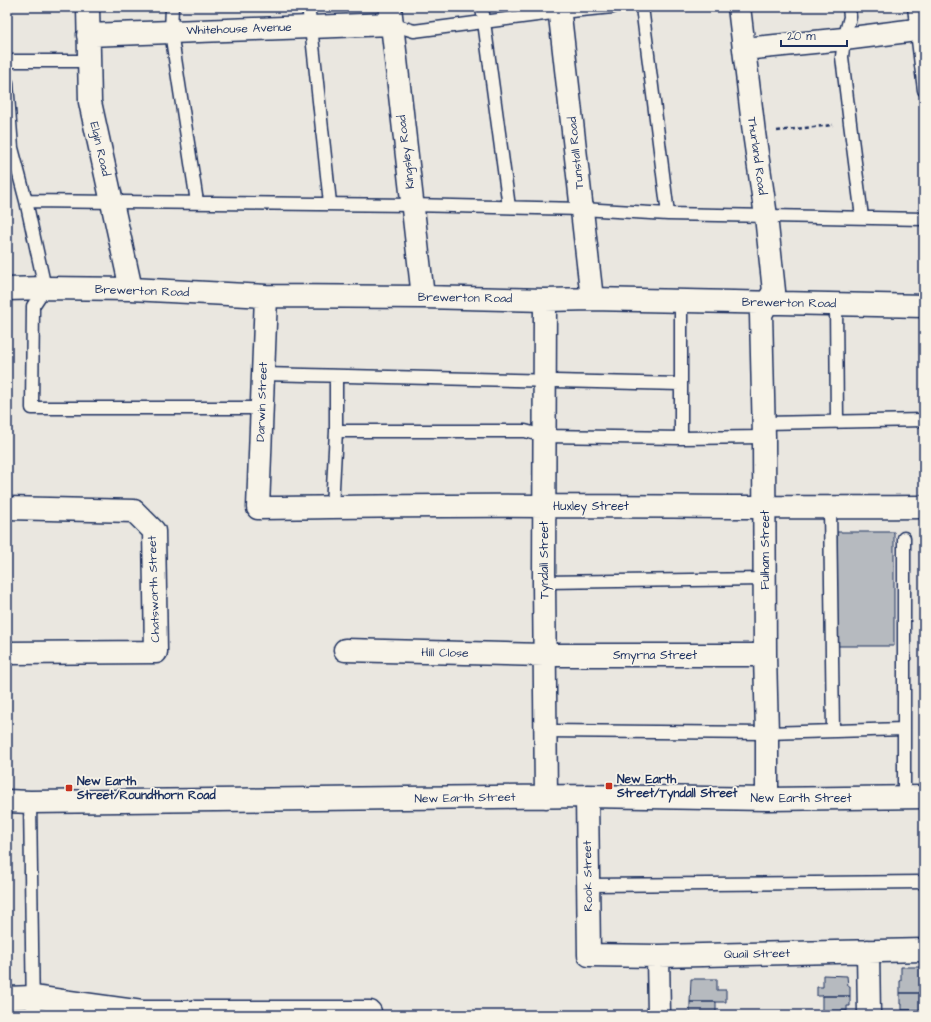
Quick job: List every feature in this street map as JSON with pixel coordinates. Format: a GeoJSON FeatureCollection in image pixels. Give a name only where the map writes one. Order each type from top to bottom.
{"type":"FeatureCollection","features":[{"type":"Feature","properties":{"kind":"street","name":"Elgin Road"},"geometry":{"type":"LineString","coordinates":[[88,7],[90,102],[131,289]]}},
{"type":"Feature","properties":{"kind":"street","name":"Thurland Road"},"geometry":{"type":"LineString","coordinates":[[739,7],[754,134],[766,216],[774,291],[767,303]]}},
{"type":"Feature","properties":{"kind":"street","name":"Tunstall Road"},"geometry":{"type":"LineString","coordinates":[[560,9],[592,299]]}},
{"type":"Feature","properties":{"kind":"street","name":"Whitehouse Avenue"},"geometry":{"type":"LineString","coordinates":[[88,35],[171,32],[309,17],[391,16]]}},
{"type":"Feature","properties":{"kind":"street","name":"Kingsley Road"},"geometry":{"type":"LineString","coordinates":[[391,16],[423,297]]}},
{"type":"Feature","properties":{"kind":"street"},"geometry":{"type":"LineString","coordinates":[[744,49],[844,39],[920,29]]}},
{"type":"Feature","properties":{"kind":"street","name":"Brewerton Road"},"geometry":{"type":"LineString","coordinates":[[7,289],[131,289],[266,296],[423,297],[545,300],[592,299],[924,306]]}},
{"type":"Feature","properties":{"kind":"street","name":"Darwin Street"},"geometry":{"type":"LineString","coordinates":[[258,508],[266,296]]}},
{"type":"Feature","properties":{"kind":"street","name":"Tyndall Street"},"geometry":{"type":"LineString","coordinates":[[545,300],[544,655],[546,797]]}},
{"type":"Feature","properties":{"kind":"street","name":"Fulham Street"},"geometry":{"type":"LineString","coordinates":[[767,303],[761,314],[765,507],[767,799]]}},
{"type":"Feature","properties":{"kind":"street","name":"Huxley Street"},"geometry":{"type":"LineString","coordinates":[[258,508],[544,506],[830,508],[924,507]]}},
{"type":"Feature","properties":{"kind":"street","name":"Chatsworth Street"},"geometry":{"type":"LineString","coordinates":[[7,508],[134,511],[154,532],[156,652],[7,653]]}},
{"type":"Feature","properties":{"kind":"street","name":"Hill Close"},"geometry":{"type":"LineString","coordinates":[[345,650],[544,655]]}},
{"type":"Feature","properties":{"kind":"street","name":"Smyrna Street"},"geometry":{"type":"LineString","coordinates":[[544,655],[765,655]]}},
{"type":"Feature","properties":{"kind":"street","name":"New Earth Street"},"geometry":{"type":"LineString","coordinates":[[7,801],[587,796],[767,799],[914,797]]}},
{"type":"Feature","properties":{"kind":"street","name":"Rook Street"},"geometry":{"type":"LineString","coordinates":[[587,796],[589,955]]}},
{"type":"Feature","properties":{"kind":"street","name":"Quail Street"},"geometry":{"type":"LineString","coordinates":[[589,955],[658,956],[924,950]]}},
{"type":"Feature","properties":{"kind":"street"},"geometry":{"type":"LineString","coordinates":[[868,951],[868,1015]]}},
{"type":"Feature","properties":{"kind":"street"},"geometry":{"type":"LineString","coordinates":[[658,956],[659,1015]]}},
{"type":"Feature","properties":{"kind":"street"},"geometry":{"type":"LineString","coordinates":[[7,998],[33,1006],[142,1012],[370,1012]]}},
{"type":"Feature","properties":{"kind":"lane"},"geometry":{"type":"LineString","coordinates":[[172,7],[171,32],[197,202]]}},
{"type":"Feature","properties":{"kind":"lane"},"geometry":{"type":"LineString","coordinates":[[482,7],[509,207]]}},
{"type":"Feature","properties":{"kind":"lane"},"geometry":{"type":"LineString","coordinates":[[391,16],[414,30],[485,22],[560,9],[613,7]]}},
{"type":"Feature","properties":{"kind":"lane"},"geometry":{"type":"LineString","coordinates":[[642,7],[668,214]]}},
{"type":"Feature","properties":{"kind":"lane"},"geometry":{"type":"LineString","coordinates":[[849,7],[850,17],[844,39],[842,57],[862,217]]}},
{"type":"Feature","properties":{"kind":"lane"},"geometry":{"type":"LineString","coordinates":[[914,7],[920,29],[924,90]]}},
{"type":"Feature","properties":{"kind":"lane"},"geometry":{"type":"LineString","coordinates":[[309,17],[330,204]]}},
{"type":"Feature","properties":{"kind":"lane"},"geometry":{"type":"LineString","coordinates":[[7,60],[88,61]]}},
{"type":"Feature","properties":{"kind":"lane"},"geometry":{"type":"LineString","coordinates":[[7,83],[12,148],[26,201],[45,288],[33,306],[32,408],[262,408]]}},
{"type":"Feature","properties":{"kind":"lane"},"geometry":{"type":"LineString","coordinates":[[26,201],[412,205],[582,209],[668,214],[924,219]]}},
{"type":"Feature","properties":{"kind":"lane"},"geometry":{"type":"LineString","coordinates":[[681,301],[681,438]]}},
{"type":"Feature","properties":{"kind":"lane"},"geometry":{"type":"LineString","coordinates":[[836,304],[837,422]]}},
{"type":"Feature","properties":{"kind":"lane"},"geometry":{"type":"LineString","coordinates":[[263,374],[680,384]]}},
{"type":"Feature","properties":{"kind":"lane"},"geometry":{"type":"LineString","coordinates":[[332,507],[336,431],[336,376]]}},
{"type":"Feature","properties":{"kind":"lane"},"geometry":{"type":"LineString","coordinates":[[336,431],[525,431],[544,436],[681,438],[837,422],[924,420]]}},
{"type":"Feature","properties":{"kind":"lane"},"geometry":{"type":"LineString","coordinates":[[830,508],[833,731]]}},
{"type":"Feature","properties":{"kind":"lane"},"geometry":{"type":"LineString","coordinates":[[904,538],[904,726],[914,797]]}},
{"type":"Feature","properties":{"kind":"lane"},"geometry":{"type":"LineString","coordinates":[[544,582],[765,579]]}},
{"type":"Feature","properties":{"kind":"lane"},"geometry":{"type":"LineString","coordinates":[[546,731],[767,733],[833,731],[904,726]]}},
{"type":"Feature","properties":{"kind":"lane"},"geometry":{"type":"LineString","coordinates":[[30,802],[33,1006]]}},
{"type":"Feature","properties":{"kind":"lane"},"geometry":{"type":"LineString","coordinates":[[588,885],[924,882]]}},
{"type":"Feature","properties":{"kind":"path"},"geometry":{"type":"LineString","coordinates":[[754,134],[850,123]]}},
{"type":"Feature","properties":{"kind":"building"},"geometry":{"type":"Polygon","coordinates":[[[837,532],[894,532],[894,646],[836,646],[837,532]]]}},
{"type":"Feature","properties":{"kind":"building"},"geometry":{"type":"Polygon","coordinates":[[[901,967],[924,967],[924,993],[900,993],[901,967]]]}},
{"type":"Feature","properties":{"kind":"building"},"geometry":{"type":"Polygon","coordinates":[[[823,975],[847,976],[848,986],[850,986],[850,996],[817,996],[817,987],[823,987],[823,975]]]}},
{"type":"Feature","properties":{"kind":"building"},"geometry":{"type":"Polygon","coordinates":[[[691,979],[717,979],[717,990],[726,990],[726,1002],[690,1002],[691,979]]]}},
{"type":"Feature","properties":{"kind":"building"},"geometry":{"type":"Polygon","coordinates":[[[900,993],[924,993],[924,1010],[902,1010],[902,1004],[900,1004],[900,993]]]}},
{"type":"Feature","properties":{"kind":"building"},"geometry":{"type":"Polygon","coordinates":[[[822,996],[850,996],[850,1006],[847,1006],[847,1011],[822,1011],[822,996]]]}},
{"type":"Feature","properties":{"kind":"building"},"geometry":{"type":"Polygon","coordinates":[[[690,1002],[716,1002],[716,1015],[692,1015],[692,1013],[690,1013],[690,1002]]]}},
{"type":"Feature","properties":{"kind":"building"},"geometry":{"type":"Polygon","coordinates":[[[902,1010],[924,1010],[924,1015],[902,1015],[902,1010]]]}},
{"type":"Feature","properties":{"kind":"building"},"geometry":{"type":"Polygon","coordinates":[[[822,1011],[847,1011],[847,1015],[822,1015],[822,1011]]]}},
{"type":"Feature","properties":{"kind":"place","name":"New Earth Street/Tyndall Street"},"geometry":{"type":"Point","coordinates":[609,786]}},
{"type":"Feature","properties":{"kind":"place","name":"New Earth Street/Roundthorn Road"},"geometry":{"type":"Point","coordinates":[69,788]}}]}
